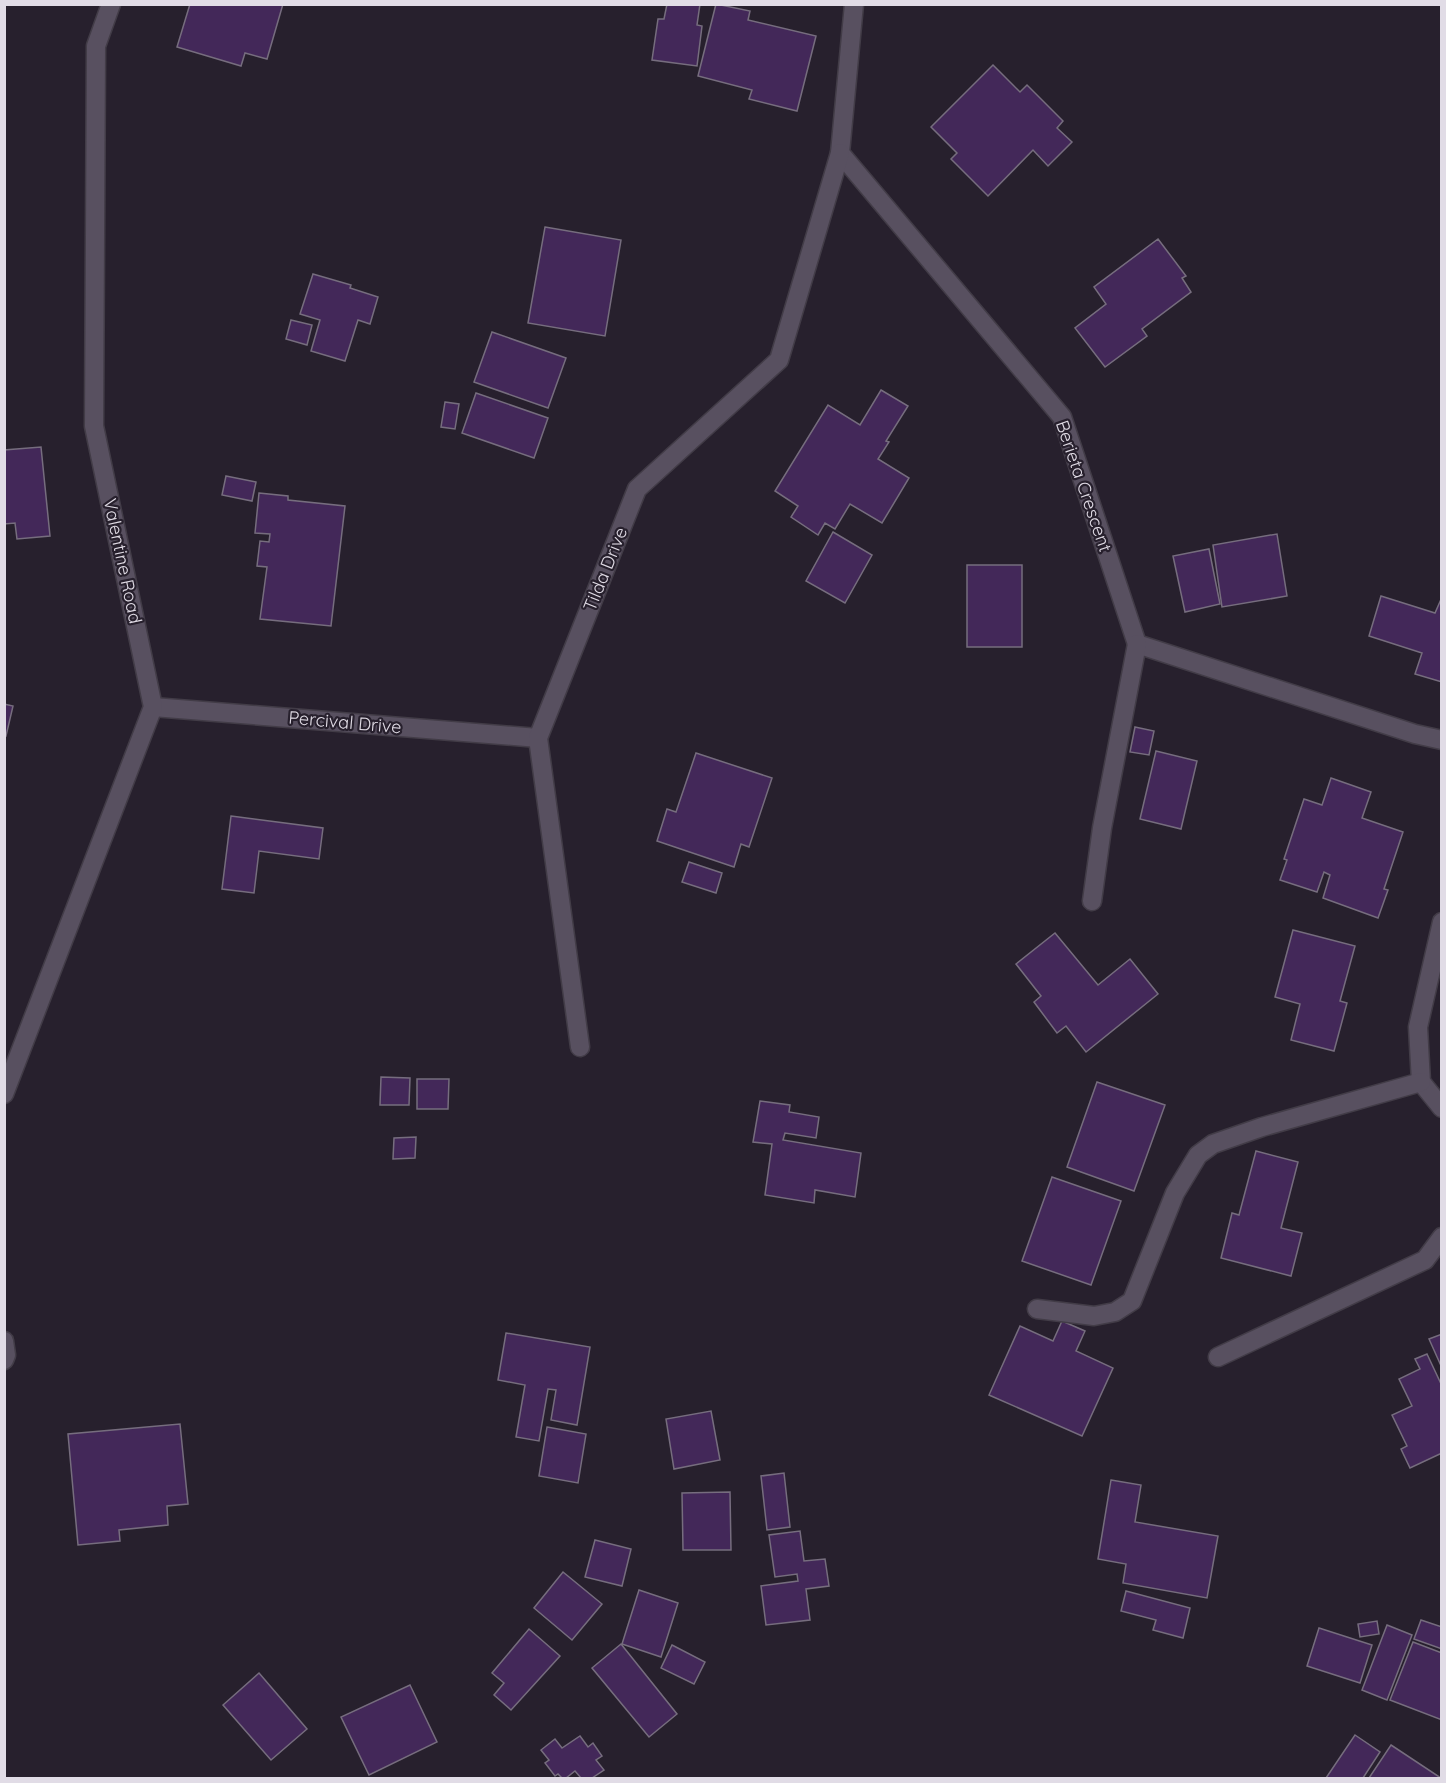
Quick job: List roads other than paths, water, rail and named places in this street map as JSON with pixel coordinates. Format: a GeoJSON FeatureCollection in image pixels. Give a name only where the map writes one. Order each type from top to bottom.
{"type":"FeatureCollection","features":[{"type":"Feature","properties":{"kind":"street","name":"Valentine Road"},"geometry":{"type":"LineString","coordinates":[[111,4],[96,46],[94,426],[153,707]]}},
{"type":"Feature","properties":{"kind":"street"},"geometry":{"type":"LineString","coordinates":[[840,153],[855,4]]}},
{"type":"Feature","properties":{"kind":"street","name":"Berieta Crescent"},"geometry":{"type":"LineString","coordinates":[[840,153],[1062,417],[1137,644]]}},
{"type":"Feature","properties":{"kind":"street","name":"Tilda Drive"},"geometry":{"type":"LineString","coordinates":[[580,1047],[538,738],[637,489],[779,360],[840,153]]}},
{"type":"Feature","properties":{"kind":"street"},"geometry":{"type":"LineString","coordinates":[[1092,901],[1102,828],[1137,644],[1415,734],[1442,740]]}},
{"type":"Feature","properties":{"kind":"street","name":"Percival Drive"},"geometry":{"type":"LineString","coordinates":[[153,707],[538,738]]}},
{"type":"Feature","properties":{"kind":"street"},"geometry":{"type":"LineString","coordinates":[[4,1094],[153,707]]}},
{"type":"Feature","properties":{"kind":"street"},"geometry":{"type":"LineString","coordinates":[[1442,922],[1418,1027],[1421,1082],[1442,1108]]}},
{"type":"Feature","properties":{"kind":"street"},"geometry":{"type":"LineString","coordinates":[[1037,1309],[1094,1316],[1115,1312],[1132,1301],[1175,1193],[1198,1155],[1213,1144],[1262,1127],[1421,1082]]}},
{"type":"Feature","properties":{"kind":"street"},"geometry":{"type":"LineString","coordinates":[[1218,1357],[1425,1260],[1442,1237]]}},
{"type":"Feature","properties":{"kind":"street"},"geometry":{"type":"LineString","coordinates":[[4,1341],[4,1360]]}}]}
